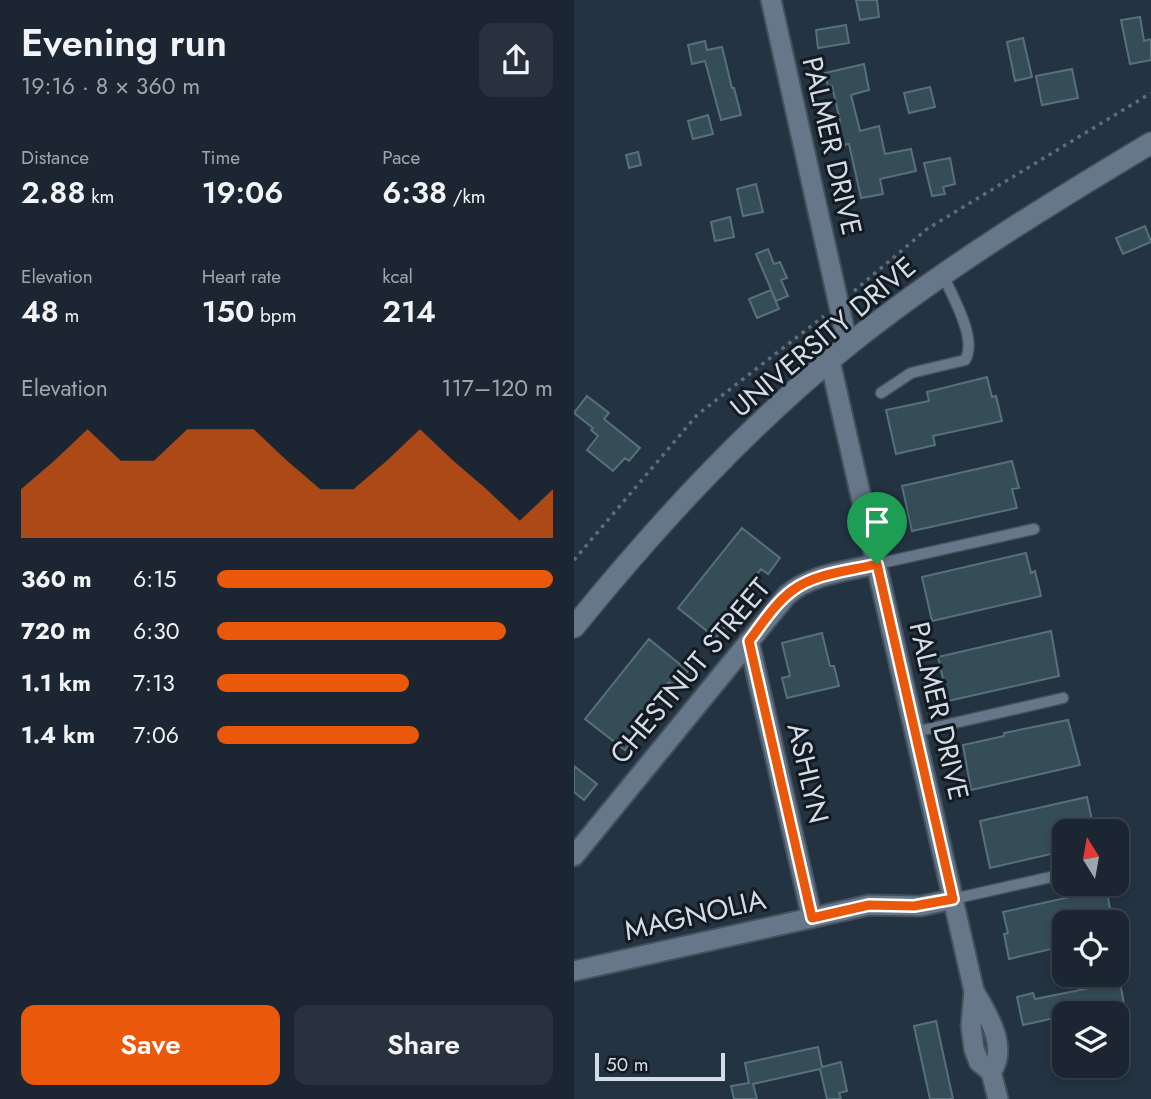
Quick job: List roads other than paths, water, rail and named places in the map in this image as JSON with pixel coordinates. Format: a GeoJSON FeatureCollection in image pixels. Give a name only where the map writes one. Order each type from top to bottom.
{"type":"FeatureCollection","features":[{"type":"Feature","properties":{"kind":"main road","name":"UNIVERSITY DRIVE"},"geometry":{"type":"LineString","coordinates":[[574,627],[643,544],[695,488],[764,419],[830,361],[942,275],[1017,225],[1151,143]]}},
{"type":"Feature","properties":{"kind":"street","name":"PALMER DRIVE"},"geometry":{"type":"LineString","coordinates":[[771,0],[848,346]]}},
{"type":"Feature","properties":{"kind":"street","name":"PALMER DRIVE"},"geometry":{"type":"LineString","coordinates":[[830,361],[974,991],[971,1026],[974,1049],[979,1062],[991,1072],[998,1099]]}},
{"type":"Feature","properties":{"kind":"street","name":"CHESTNUT STREET"},"geometry":{"type":"LineString","coordinates":[[574,856],[781,601],[796,587],[816,579],[877,564]]}},
{"type":"Feature","properties":{"kind":"street","name":"ASHLYN"},"geometry":{"type":"LineString","coordinates":[[749,641],[812,918]]}},
{"type":"Feature","properties":{"kind":"street","name":"MAGNOLIA"},"geometry":{"type":"LineString","coordinates":[[574,971],[869,905],[914,906],[953,899]]}},
{"type":"Feature","properties":{"kind":"lane"},"geometry":{"type":"LineString","coordinates":[[881,393],[911,373],[965,360],[970,352],[961,316],[942,275]]}},
{"type":"Feature","properties":{"kind":"lane"},"geometry":{"type":"LineString","coordinates":[[877,564],[1034,529]]}},
{"type":"Feature","properties":{"kind":"lane"},"geometry":{"type":"LineString","coordinates":[[915,732],[1063,698]]}},
{"type":"Feature","properties":{"kind":"lane"},"geometry":{"type":"LineString","coordinates":[[953,899],[1052,877]]}}]}
